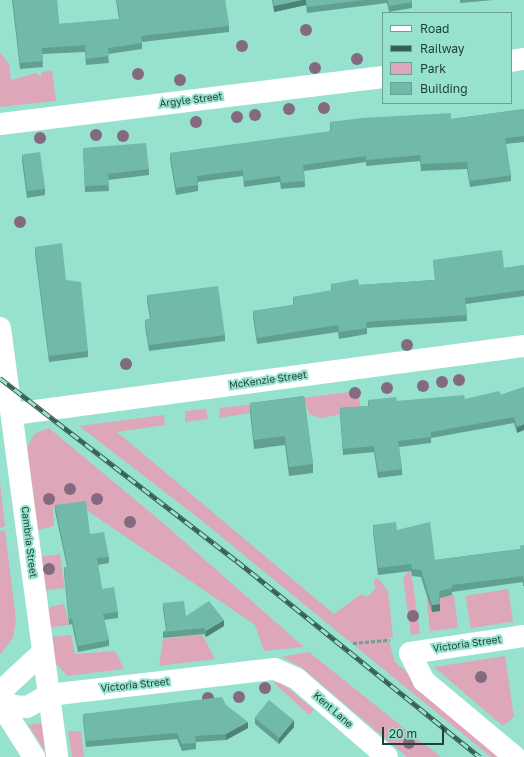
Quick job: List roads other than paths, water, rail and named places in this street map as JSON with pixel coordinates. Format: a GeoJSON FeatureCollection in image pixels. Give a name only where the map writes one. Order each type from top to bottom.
{"type":"FeatureCollection","features":[{"type":"Feature","properties":{"kind":"street"},"geometry":{"type":"LineString","coordinates":[[512,61],[524,59]]}},
{"type":"Feature","properties":{"kind":"street","name":"Argyle Street"},"geometry":{"type":"LineString","coordinates":[[0,124],[382,77]]}},
{"type":"Feature","properties":{"kind":"street","name":"Cambria Street"},"geometry":{"type":"LineString","coordinates":[[0,328],[13,414],[43,652],[58,757]]}},
{"type":"Feature","properties":{"kind":"street","name":"McKenzie Street"},"geometry":{"type":"LineString","coordinates":[[13,414],[524,346]]}},
{"type":"Feature","properties":{"kind":"street","name":"Victoria Street"},"geometry":{"type":"LineString","coordinates":[[515,757],[424,681],[410,653],[524,636]]}},
{"type":"Feature","properties":{"kind":"street"},"geometry":{"type":"LineString","coordinates":[[0,692],[43,652]]}},
{"type":"Feature","properties":{"kind":"street","name":"Victoria Street"},"geometry":{"type":"LineString","coordinates":[[0,698],[13,706],[27,707],[49,695],[275,669]]}},
{"type":"Feature","properties":{"kind":"street","name":"Kent Lane"},"geometry":{"type":"LineString","coordinates":[[275,669],[297,679],[387,757]]}},
{"type":"Feature","properties":{"kind":"street"},"geometry":{"type":"LineString","coordinates":[[0,702],[34,757]]}},
{"type":"Feature","properties":{"kind":"railway"},"geometry":{"type":"LineString","coordinates":[[0,378],[237,561],[480,757]]}}]}
